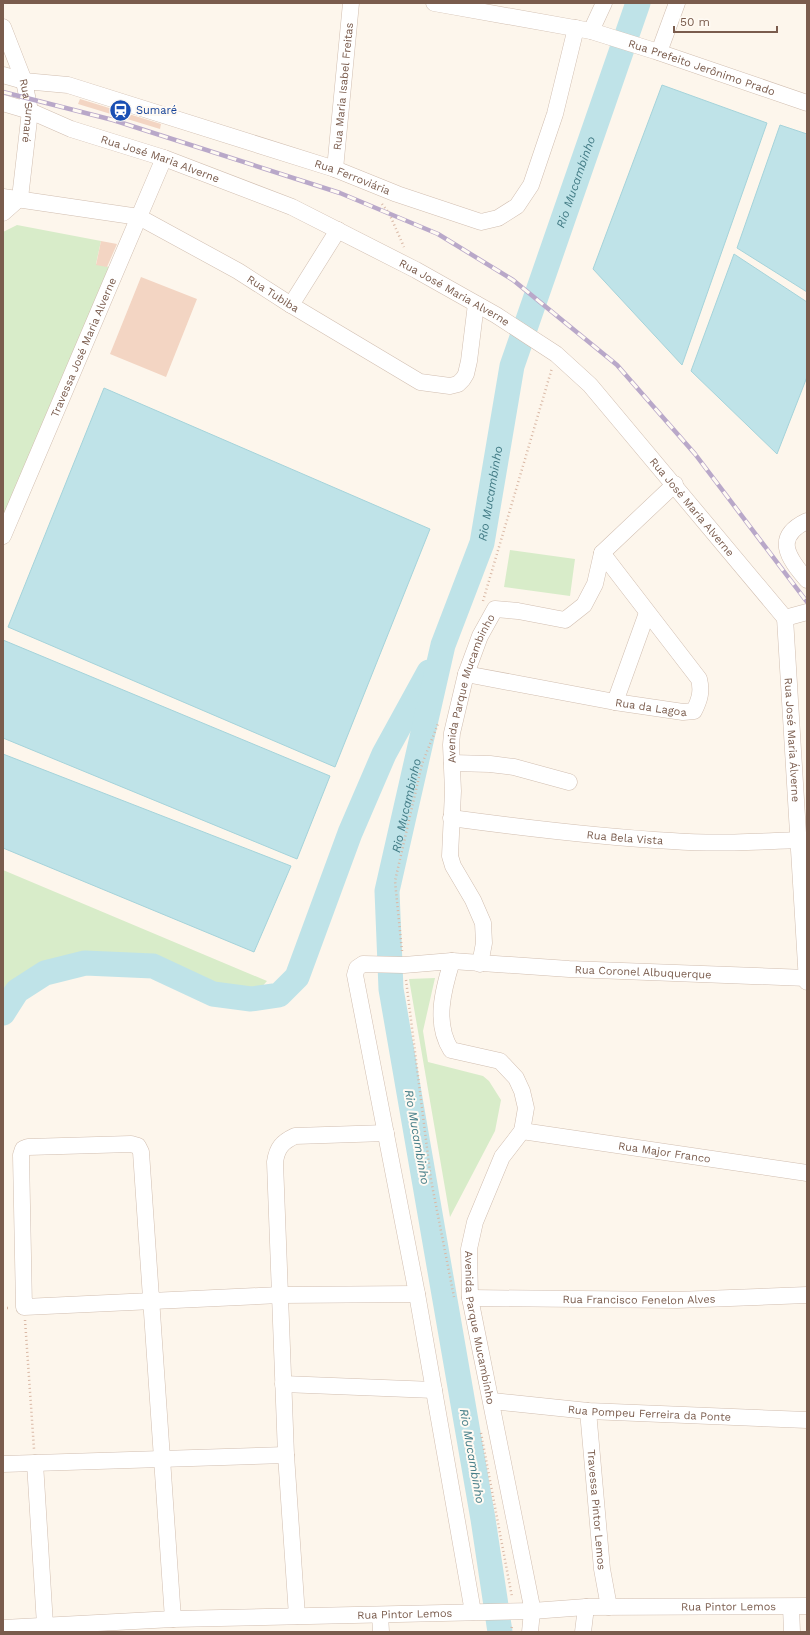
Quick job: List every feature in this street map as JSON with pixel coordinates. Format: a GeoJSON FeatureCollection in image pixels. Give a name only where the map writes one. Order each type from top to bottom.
{"type":"FeatureCollection","features":[{"type":"Feature","properties":{"kind":"street","name":"Rua Maria Isabel Freitas"},"geometry":{"type":"LineString","coordinates":[[335,169],[351,3]]}},
{"type":"Feature","properties":{"kind":"street","name":"Rua Prefeito Jerônimo Prado"},"geometry":{"type":"LineString","coordinates":[[434,3],[588,31],[657,51],[807,103]]}},
{"type":"Feature","properties":{"kind":"street","name":"Rua Ferroviária"},"geometry":{"type":"LineString","coordinates":[[3,75],[24,81],[68,85],[335,169],[397,194],[466,219],[481,222],[498,218],[517,206],[532,185],[555,114],[588,31],[604,3]]}},
{"type":"Feature","properties":{"kind":"street"},"geometry":{"type":"LineString","coordinates":[[657,51],[677,3]]}},
{"type":"Feature","properties":{"kind":"street","name":"Rua Sumaré"},"geometry":{"type":"LineString","coordinates":[[3,27],[24,81],[30,111],[20,198]]}},
{"type":"Feature","properties":{"kind":"street","name":"Rua José Maria Alverne"},"geometry":{"type":"LineString","coordinates":[[3,103],[30,111],[71,129],[164,158],[292,207],[416,270],[496,314],[556,354],[590,385],[675,484],[785,618]]}},
{"type":"Feature","properties":{"kind":"street","name":"Travessa José Maria Alverne"},"geometry":{"type":"LineString","coordinates":[[3,536],[164,158]]}},
{"type":"Feature","properties":{"kind":"street","name":"Rua Tubiba"},"geometry":{"type":"LineString","coordinates":[[3,197],[20,198],[139,217],[238,271],[291,305],[420,382],[442,386],[458,384],[466,374],[476,304]]}},
{"type":"Feature","properties":{"kind":"street"},"geometry":{"type":"LineString","coordinates":[[3,213],[20,198]]}},
{"type":"Feature","properties":{"kind":"street"},"geometry":{"type":"LineString","coordinates":[[291,305],[338,230]]}},
{"type":"Feature","properties":{"kind":"street"},"geometry":{"type":"LineString","coordinates":[[602,553],[675,484]]}},
{"type":"Feature","properties":{"kind":"street"},"geometry":{"type":"LineString","coordinates":[[807,521],[797,526],[786,540],[787,552],[792,563],[807,580]]}},
{"type":"Feature","properties":{"kind":"street","name":"Rua da Lagoa"},"geometry":{"type":"LineString","coordinates":[[466,674],[615,702],[684,712],[694,711],[699,701],[701,690],[699,678],[647,613],[602,553]]}},
{"type":"Feature","properties":{"kind":"street","name":"Avenida Parque Mucambinho"},"geometry":{"type":"LineString","coordinates":[[480,964],[484,943],[483,923],[473,900],[453,866],[450,856],[452,763],[450,745],[466,674],[480,636],[495,610],[518,611],[564,620],[584,605],[595,584],[602,553]]}},
{"type":"Feature","properties":{"kind":"street"},"geometry":{"type":"LineString","coordinates":[[785,618],[807,612]]}},
{"type":"Feature","properties":{"kind":"street"},"geometry":{"type":"LineString","coordinates":[[615,702],[647,613]]}},
{"type":"Feature","properties":{"kind":"street","name":"Rua José Maria Álverne"},"geometry":{"type":"LineString","coordinates":[[785,618],[807,979]]}},
{"type":"Feature","properties":{"kind":"street"},"geometry":{"type":"LineString","coordinates":[[452,763],[490,764],[514,767],[569,782]]}},
{"type":"Feature","properties":{"kind":"street","name":"Rua Bela Vista"},"geometry":{"type":"LineString","coordinates":[[452,818],[561,832],[672,842],[740,843],[799,840]]}},
{"type":"Feature","properties":{"kind":"street","name":"Avenida Parque Mucambinho"},"geometry":{"type":"LineString","coordinates":[[452,962],[445,984],[440,1013],[446,1042],[450,1050],[500,1061],[510,1071],[522,1091],[526,1108],[522,1131],[502,1158],[475,1222],[469,1249],[470,1298],[492,1401],[532,1611],[530,1632]]}},
{"type":"Feature","properties":{"kind":"street","name":"Rua Coronel Albuquerque"},"geometry":{"type":"LineString","coordinates":[[386,1133],[354,975],[357,968],[362,964],[398,965],[452,962],[807,979]]}},
{"type":"Feature","properties":{"kind":"street","name":"Rua Major Franco"},"geometry":{"type":"LineString","coordinates":[[522,1131],[807,1173]]}},
{"type":"Feature","properties":{"kind":"street"},"geometry":{"type":"LineString","coordinates":[[296,1616],[283,1384],[275,1162],[277,1149],[285,1141],[295,1136],[386,1133],[476,1612]]}},
{"type":"Feature","properties":{"kind":"street"},"geometry":{"type":"LineString","coordinates":[[173,1619],[150,1302],[141,1152],[138,1146],[131,1144],[28,1147],[23,1149],[21,1155],[24,1307],[150,1302],[280,1295],[417,1294]]}},
{"type":"Feature","properties":{"kind":"street","name":"Rua Francisco Fenelon Alves"},"geometry":{"type":"LineString","coordinates":[[470,1298],[677,1300],[807,1295]]}},
{"type":"Feature","properties":{"kind":"street"},"geometry":{"type":"LineString","coordinates":[[283,1384],[434,1390]]}},
{"type":"Feature","properties":{"kind":"street","name":"Rua Pompeu Ferreira da Ponte"},"geometry":{"type":"LineString","coordinates":[[492,1401],[588,1411],[807,1420]]}},
{"type":"Feature","properties":{"kind":"street","name":"Travessa Pintor Lemos"},"geometry":{"type":"LineString","coordinates":[[588,1411],[602,1568],[609,1607]]}},
{"type":"Feature","properties":{"kind":"street"},"geometry":{"type":"LineString","coordinates":[[3,1464],[286,1455]]}},
{"type":"Feature","properties":{"kind":"street"},"geometry":{"type":"LineString","coordinates":[[35,1462],[45,1625]]}},
{"type":"Feature","properties":{"kind":"street"},"geometry":{"type":"LineString","coordinates":[[792,1632],[799,1606]]}},
{"type":"Feature","properties":{"kind":"street","name":"Rua Pintor Lemos"},"geometry":{"type":"LineString","coordinates":[[3,1628],[45,1625],[124,1627],[173,1619],[380,1615],[512,1610],[532,1611],[586,1607],[799,1606]]}},
{"type":"Feature","properties":{"kind":"street"},"geometry":{"type":"LineString","coordinates":[[583,1632],[586,1607]]}},
{"type":"Feature","properties":{"kind":"street"},"geometry":{"type":"LineString","coordinates":[[380,1615],[381,1632]]}},
{"type":"Feature","properties":{"kind":"path"},"geometry":{"type":"LineString","coordinates":[[381,203],[390,213],[416,270]]}},
{"type":"Feature","properties":{"kind":"path"},"geometry":{"type":"LineString","coordinates":[[24,1307],[35,1462]]}},
{"type":"Feature","properties":{"kind":"green space"},"geometry":{"type":"Polygon","coordinates":[[[17,225],[101,241],[96,264],[114,268],[3,534],[3,232],[17,225]]]}},
{"type":"Feature","properties":{"kind":"green space"},"geometry":{"type":"Polygon","coordinates":[[[510,550],[575,559],[570,596],[504,587],[510,550]]]}},
{"type":"Feature","properties":{"kind":"green space"},"geometry":{"type":"Polygon","coordinates":[[[3,870],[267,981],[251,999],[213,994],[153,966],[85,963],[45,973],[17,991],[3,1013],[3,870]]]}},
{"type":"Feature","properties":{"kind":"green space"},"geometry":{"type":"Polygon","coordinates":[[[435,978],[423,1031],[428,1062],[483,1076],[489,1081],[501,1100],[495,1131],[450,1217],[409,979],[435,978]]]}},
{"type":"Feature","properties":{"kind":"water"},"geometry":{"type":"Polygon","coordinates":[[[662,85],[767,123],[682,365],[593,269],[662,85]]]}},
{"type":"Feature","properties":{"kind":"water"},"geometry":{"type":"Polygon","coordinates":[[[780,125],[807,134],[807,292],[737,248],[780,125]]]}},
{"type":"Feature","properties":{"kind":"water"},"geometry":{"type":"Polygon","coordinates":[[[734,254],[807,302],[807,377],[777,454],[691,371],[734,254]]]}},
{"type":"Feature","properties":{"kind":"water"},"geometry":{"type":"Polygon","coordinates":[[[104,388],[430,529],[335,767],[8,627],[104,388]]]}},
{"type":"Feature","properties":{"kind":"water"},"geometry":{"type":"Polygon","coordinates":[[[3,640],[330,776],[297,859],[3,738],[3,640]]]}},
{"type":"Feature","properties":{"kind":"water"},"geometry":{"type":"Polygon","coordinates":[[[3,754],[291,866],[254,952],[3,848],[3,754]]]}},
{"type":"Feature","properties":{"kind":"building"},"geometry":{"type":"Polygon","coordinates":[[[80,99],[161,124],[160,129],[78,104],[80,99]]]}},
{"type":"Feature","properties":{"kind":"building"},"geometry":{"type":"Polygon","coordinates":[[[101,241],[117,244],[107,267],[96,265],[101,241]]]}},
{"type":"Feature","properties":{"kind":"building"},"geometry":{"type":"Polygon","coordinates":[[[141,277],[197,299],[166,377],[110,354],[141,277]]]}},
{"type":"Feature","properties":{"kind":"waterway","name":"Rio Mucambinho"},"geometry":{"type":"LineString","coordinates":[[500,1632],[483,1519],[391,989],[387,891],[443,645],[482,543],[512,366],[638,3]]}},
{"type":"Feature","properties":{"kind":"waterway"},"geometry":{"type":"LineString","coordinates":[[3,1013],[17,991],[45,973],[85,963],[153,966],[213,994],[251,999],[279,995],[297,977],[350,833],[384,754],[429,672]]}},
{"type":"Feature","properties":{"kind":"railway"},"geometry":{"type":"LineString","coordinates":[[3,92],[113,120],[340,193],[438,234],[513,280],[617,365],[695,454],[807,602]]}},
{"type":"Feature","properties":{"kind":"place","name":"Sumaré"},"geometry":{"type":"Point","coordinates":[121,110]}}]}
